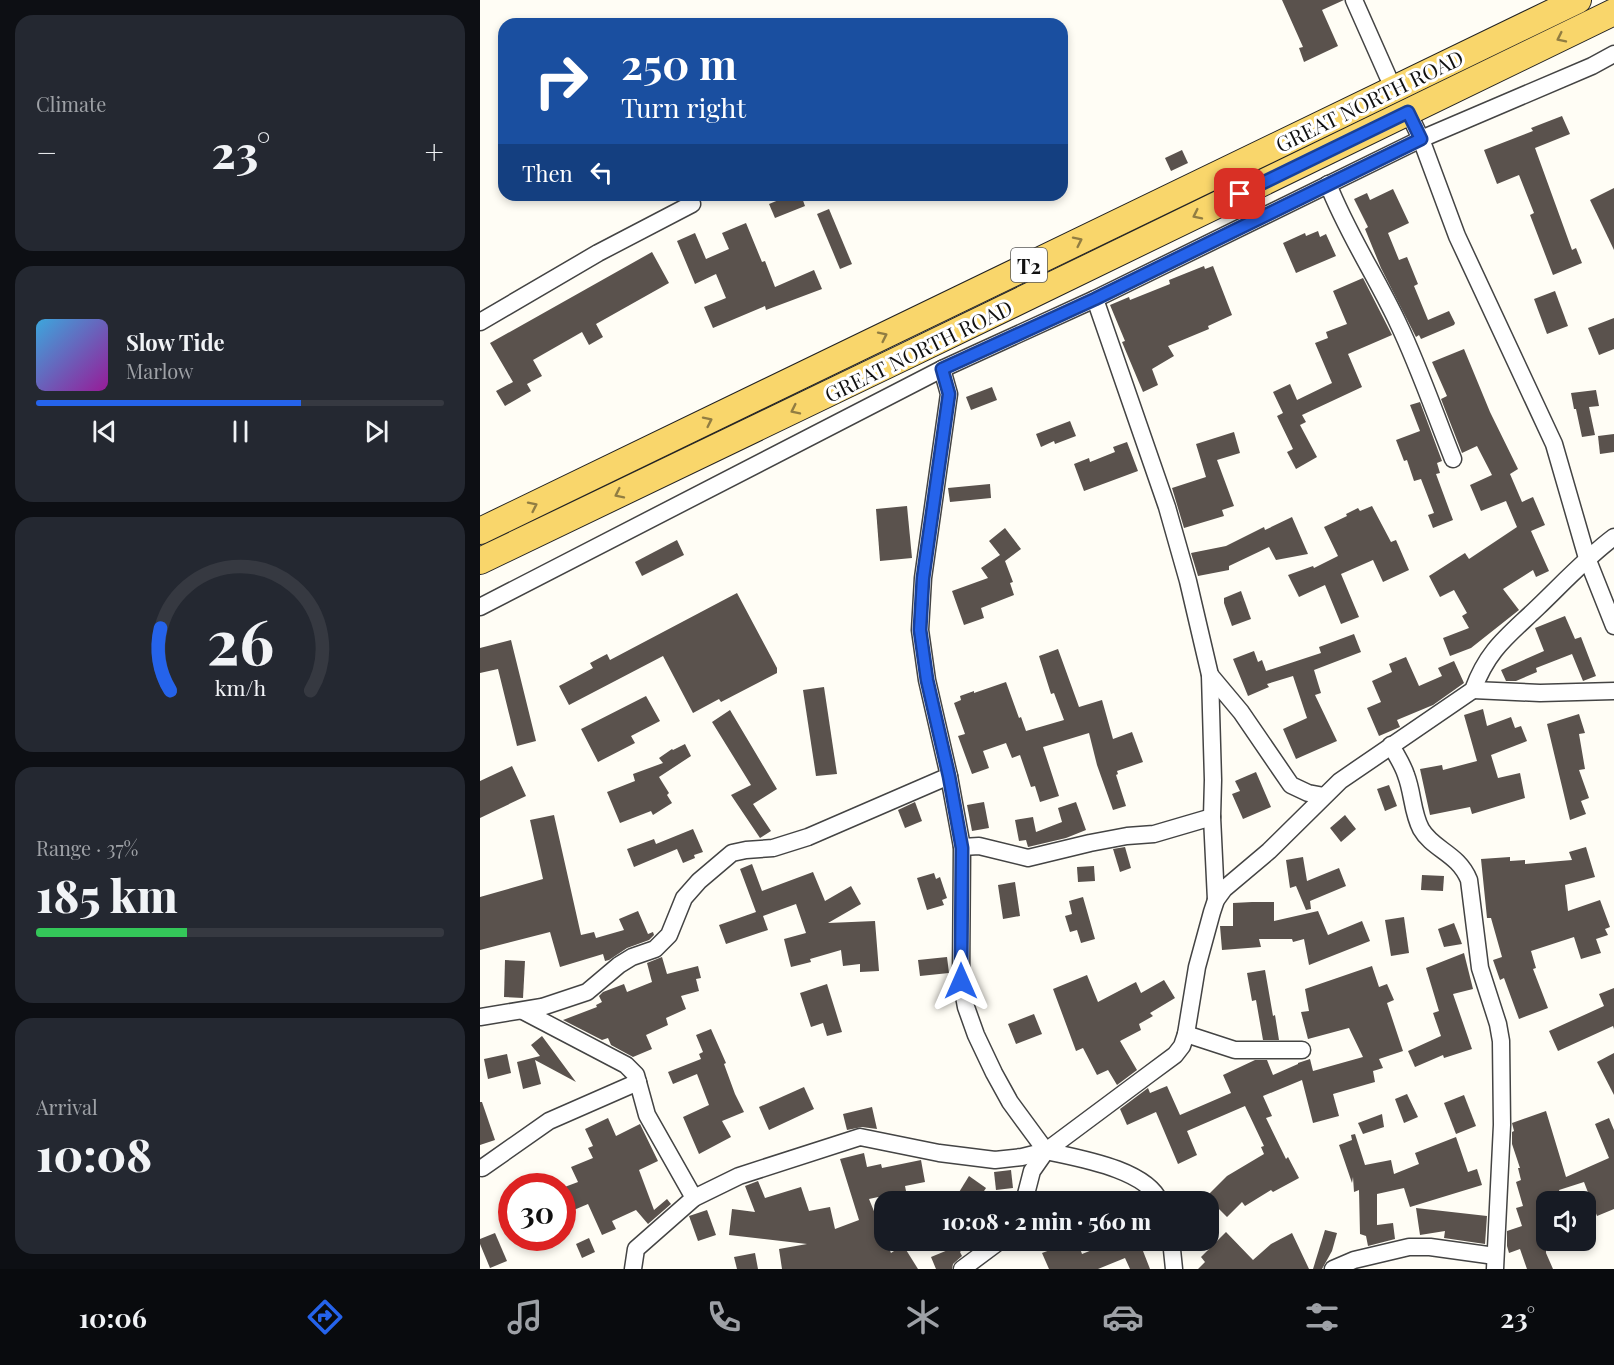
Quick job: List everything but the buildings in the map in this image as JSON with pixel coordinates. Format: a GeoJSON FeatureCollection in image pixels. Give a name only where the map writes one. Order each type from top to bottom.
{"type":"FeatureCollection","features":[{"type":"Feature","properties":{"kind":"main road","name":"GREAT NORTH ROAD"},"geometry":{"type":"LineString","coordinates":[[480,531],[1578,0]]}},
{"type":"Feature","properties":{"kind":"main road","name":"GREAT NORTH ROAD"},"geometry":{"type":"LineString","coordinates":[[480,561],[894,363],[1614,12]]}},
{"type":"Feature","properties":{"kind":"street"},"geometry":{"type":"LineString","coordinates":[[1354,0],[1393,88]]}},
{"type":"Feature","properties":{"kind":"street"},"geometry":{"type":"LineString","coordinates":[[480,607],[942,369],[1095,299],[1421,139],[1592,66],[1614,54]]}},
{"type":"Feature","properties":{"kind":"street"},"geometry":{"type":"LineString","coordinates":[[1408,112],[1421,139],[1457,236],[1554,444],[1587,558],[1614,626]]}},
{"type":"Feature","properties":{"kind":"street"},"geometry":{"type":"LineString","coordinates":[[1328,184],[1336,205],[1418,366],[1453,459]]}},
{"type":"Feature","properties":{"kind":"street"},"geometry":{"type":"LineString","coordinates":[[480,322],[598,253],[692,204]]}},
{"type":"Feature","properties":{"kind":"street"},"geometry":{"type":"LineString","coordinates":[[1027,1191],[1032,1171],[1046,1151],[1175,1055],[1182,1046],[1197,967],[1216,900],[1210,675],[1167,507],[1095,299]]}},
{"type":"Feature","properties":{"kind":"street"},"geometry":{"type":"LineString","coordinates":[[942,369],[949,394],[923,578],[920,630],[927,680],[949,776],[962,848],[961,981],[966,1007],[976,1035],[994,1073],[1010,1101],[1046,1151]]}},
{"type":"Feature","properties":{"kind":"street"},"geometry":{"type":"LineString","coordinates":[[1473,690],[1492,652],[1517,624],[1536,609],[1587,558],[1614,537]]}},
{"type":"Feature","properties":{"kind":"street"},"geometry":{"type":"LineString","coordinates":[[1210,675],[1241,712],[1291,784],[1308,793],[1324,796]]}},
{"type":"Feature","properties":{"kind":"street"},"geometry":{"type":"LineString","coordinates":[[1216,900],[1224,889],[1269,850],[1340,781],[1473,690],[1540,693],[1614,691]]}},
{"type":"Feature","properties":{"kind":"street"},"geometry":{"type":"LineString","coordinates":[[1333,1269],[1354,1260],[1408,1247],[1430,1247],[1495,1263],[1502,1125],[1502,1058],[1498,1024],[1480,968],[1469,880],[1457,860],[1422,831],[1413,809],[1406,775],[1391,745]]}},
{"type":"Feature","properties":{"kind":"street"},"geometry":{"type":"LineString","coordinates":[[480,1017],[542,1007],[587,992],[619,965],[662,944],[674,925],[684,898],[699,881],[732,853],[773,848],[808,837],[949,776]]}},
{"type":"Feature","properties":{"kind":"street"},"geometry":{"type":"LineString","coordinates":[[962,848],[979,846],[1011,856],[1028,858],[1126,836],[1154,834],[1212,817]]}},
{"type":"Feature","properties":{"kind":"street"},"geometry":{"type":"LineString","coordinates":[[524,1011],[634,1071],[647,1115],[694,1197]]}},
{"type":"Feature","properties":{"kind":"street"},"geometry":{"type":"LineString","coordinates":[[1186,1034],[1235,1050],[1302,1050]]}},
{"type":"Feature","properties":{"kind":"street"},"geometry":{"type":"LineString","coordinates":[[482,1168],[549,1121],[638,1082]]}},
{"type":"Feature","properties":{"kind":"street"},"geometry":{"type":"LineString","coordinates":[[633,1269],[636,1249],[694,1197],[739,1176],[860,1137],[939,1153],[995,1160],[1046,1151],[1107,1164],[1147,1185],[1153,1191]]}},
{"type":"Feature","properties":{"kind":"street"},"geometry":{"type":"LineString","coordinates":[[962,1269],[986,1251]]}},
{"type":"Feature","properties":{"kind":"street"},"geometry":{"type":"LineString","coordinates":[[1172,1251],[1173,1269]]}},
{"type":"Feature","properties":{"kind":"route"},"geometry":{"type":"LineString","coordinates":[[961,981],[962,848],[921,649],[920,630],[923,578],[949,394],[942,369],[1095,299],[1421,139],[1408,112],[1240,194]]}}]}
